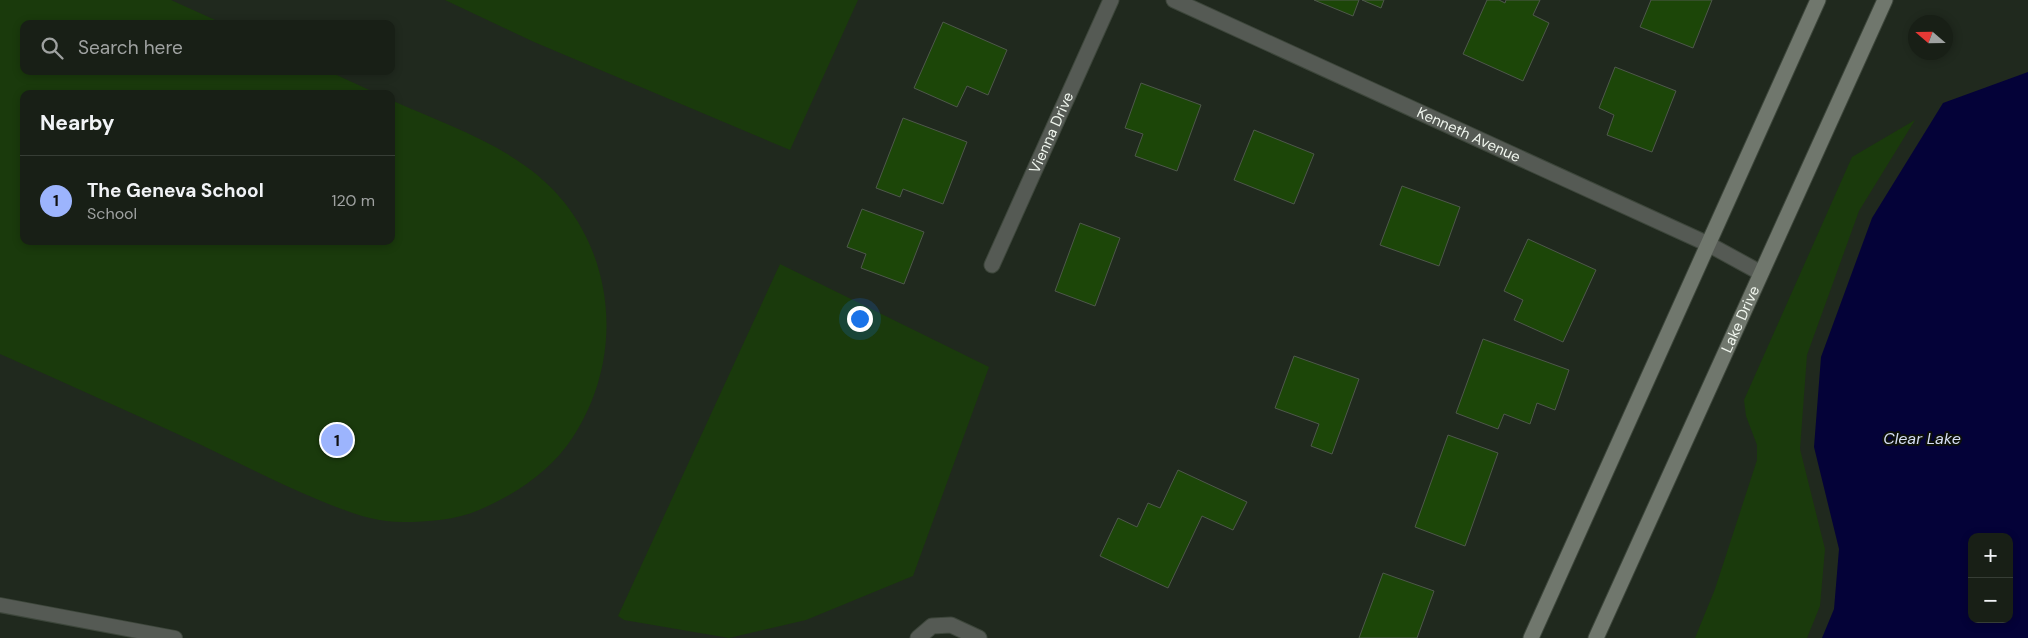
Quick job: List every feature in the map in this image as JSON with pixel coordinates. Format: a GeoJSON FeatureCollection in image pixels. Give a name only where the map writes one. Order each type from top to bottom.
{"type":"FeatureCollection","features":[{"type":"Feature","properties":{"kind":"main road"},"geometry":{"type":"LineString","coordinates":[[1531,638],[1818,0]]}},
{"type":"Feature","properties":{"kind":"main road","name":"Lake Drive"},"geometry":{"type":"LineString","coordinates":[[1596,638],[1885,0]]}},
{"type":"Feature","properties":{"kind":"street","name":"Vienna Drive"},"geometry":{"type":"LineString","coordinates":[[992,265],[1111,0]]}},
{"type":"Feature","properties":{"kind":"street","name":"Kenneth Avenue"},"geometry":{"type":"LineString","coordinates":[[1174,0],[1708,244],[1761,273]]}},
{"type":"Feature","properties":{"kind":"street"},"geometry":{"type":"LineString","coordinates":[[918,638],[932,626],[951,625],[978,638]]}},
{"type":"Feature","properties":{"kind":"lane"},"geometry":{"type":"LineString","coordinates":[[0,605],[175,638]]}},
{"type":"Feature","properties":{"kind":"green space"},"geometry":{"type":"Polygon","coordinates":[[[0,0],[171,0],[215,20],[20,20],[20,75],[337,75],[369,90],[20,90],[20,245],[395,245],[395,102],[484,141],[528,168],[547,184],[564,202],[582,229],[595,257],[603,287],[606,318],[605,349],[599,379],[588,409],[573,437],[555,460],[532,480],[493,504],[461,516],[432,521],[403,522],[380,520],[346,511],[269,478],[195,442],[0,354],[0,0]]]}},
{"type":"Feature","properties":{"kind":"green space"},"geometry":{"type":"Polygon","coordinates":[[[445,0],[858,0],[790,150],[534,42],[445,0]]]}},
{"type":"Feature","properties":{"kind":"green space"},"geometry":{"type":"Polygon","coordinates":[[[1915,120],[1859,211],[1807,355],[1800,449],[1825,549],[1820,606],[1807,638],[1695,638],[1715,589],[1757,460],[1757,445],[1746,416],[1744,400],[1852,157],[1915,120]]]}},
{"type":"Feature","properties":{"kind":"green space"},"geometry":{"type":"Polygon","coordinates":[[[780,264],[989,367],[913,576],[806,620],[729,638],[624,620],[618,616],[780,264]]]}},
{"type":"Feature","properties":{"kind":"water","name":"Clear Lake"},"geometry":{"type":"Polygon","coordinates":[[[2028,72],[2028,638],[1822,638],[1834,609],[1839,549],[1814,447],[1821,357],[1872,218],[1943,103],[2028,72]]]}},
{"type":"Feature","properties":{"kind":"building"},"geometry":{"type":"Polygon","coordinates":[[[1314,0],[1359,0],[1353,16],[1314,0]]]}},
{"type":"Feature","properties":{"kind":"building"},"geometry":{"type":"Polygon","coordinates":[[[1362,0],[1384,0],[1381,8],[1362,0]]]}},
{"type":"Feature","properties":{"kind":"building"},"geometry":{"type":"Polygon","coordinates":[[[1487,0],[1499,0],[1505,3],[1506,0],[1540,0],[1533,15],[1549,23],[1523,81],[1463,54],[1487,0]]]}},
{"type":"Feature","properties":{"kind":"building"},"geometry":{"type":"Polygon","coordinates":[[[1651,0],[1712,0],[1693,48],[1640,27],[1651,0]]]}},
{"type":"Feature","properties":{"kind":"building"},"geometry":{"type":"Polygon","coordinates":[[[943,22],[1007,50],[988,95],[967,86],[957,107],[914,88],[943,22]]]}},
{"type":"Feature","properties":{"kind":"building"},"geometry":{"type":"Polygon","coordinates":[[[1615,67],[1676,91],[1652,152],[1607,135],[1614,115],[1599,108],[1615,67]]]}},
{"type":"Feature","properties":{"kind":"building"},"geometry":{"type":"Polygon","coordinates":[[[1141,83],[1201,105],[1177,171],[1135,156],[1143,134],[1125,128],[1141,83]]]}},
{"type":"Feature","properties":{"kind":"building"},"geometry":{"type":"Polygon","coordinates":[[[903,118],[967,142],[943,204],[903,189],[900,197],[876,188],[903,118]]]}},
{"type":"Feature","properties":{"kind":"building"},"geometry":{"type":"Polygon","coordinates":[[[1254,130],[1314,154],[1294,204],[1234,180],[1254,130]]]}},
{"type":"Feature","properties":{"kind":"building"},"geometry":{"type":"Polygon","coordinates":[[[1402,186],[1460,207],[1439,266],[1380,245],[1402,186]]]}},
{"type":"Feature","properties":{"kind":"building"},"geometry":{"type":"Polygon","coordinates":[[[862,209],[924,232],[904,284],[861,268],[866,254],[847,247],[862,209]]]}},
{"type":"Feature","properties":{"kind":"building"},"geometry":{"type":"Polygon","coordinates":[[[1080,223],[1120,238],[1095,306],[1055,291],[1080,223]]]}},
{"type":"Feature","properties":{"kind":"building"},"geometry":{"type":"Polygon","coordinates":[[[1528,239],[1596,270],[1563,342],[1514,320],[1523,300],[1504,291],[1528,239]]]}},
{"type":"Feature","properties":{"kind":"building"},"geometry":{"type":"Polygon","coordinates":[[[1483,339],[1569,370],[1555,410],[1537,403],[1530,424],[1504,414],[1498,429],[1456,413],[1483,339]]]}},
{"type":"Feature","properties":{"kind":"building"},"geometry":{"type":"Polygon","coordinates":[[[1294,356],[1359,379],[1332,454],[1311,446],[1319,424],[1275,408],[1294,356]]]}},
{"type":"Feature","properties":{"kind":"building"},"geometry":{"type":"Polygon","coordinates":[[[1448,435],[1498,453],[1465,546],[1415,527],[1448,435]]]}},
{"type":"Feature","properties":{"kind":"building"},"geometry":{"type":"Polygon","coordinates":[[[1178,470],[1247,502],[1233,530],[1202,516],[1168,588],[1100,556],[1118,518],[1137,527],[1148,503],[1160,508],[1178,470]]]}},
{"type":"Feature","properties":{"kind":"building"},"geometry":{"type":"Polygon","coordinates":[[[1383,573],[1434,591],[1417,638],[1359,638],[1383,573]]]}},
{"type":"Feature","properties":{"kind":"place","name":"The Geneva School"},"geometry":{"type":"Point","coordinates":[337,440]}}]}
